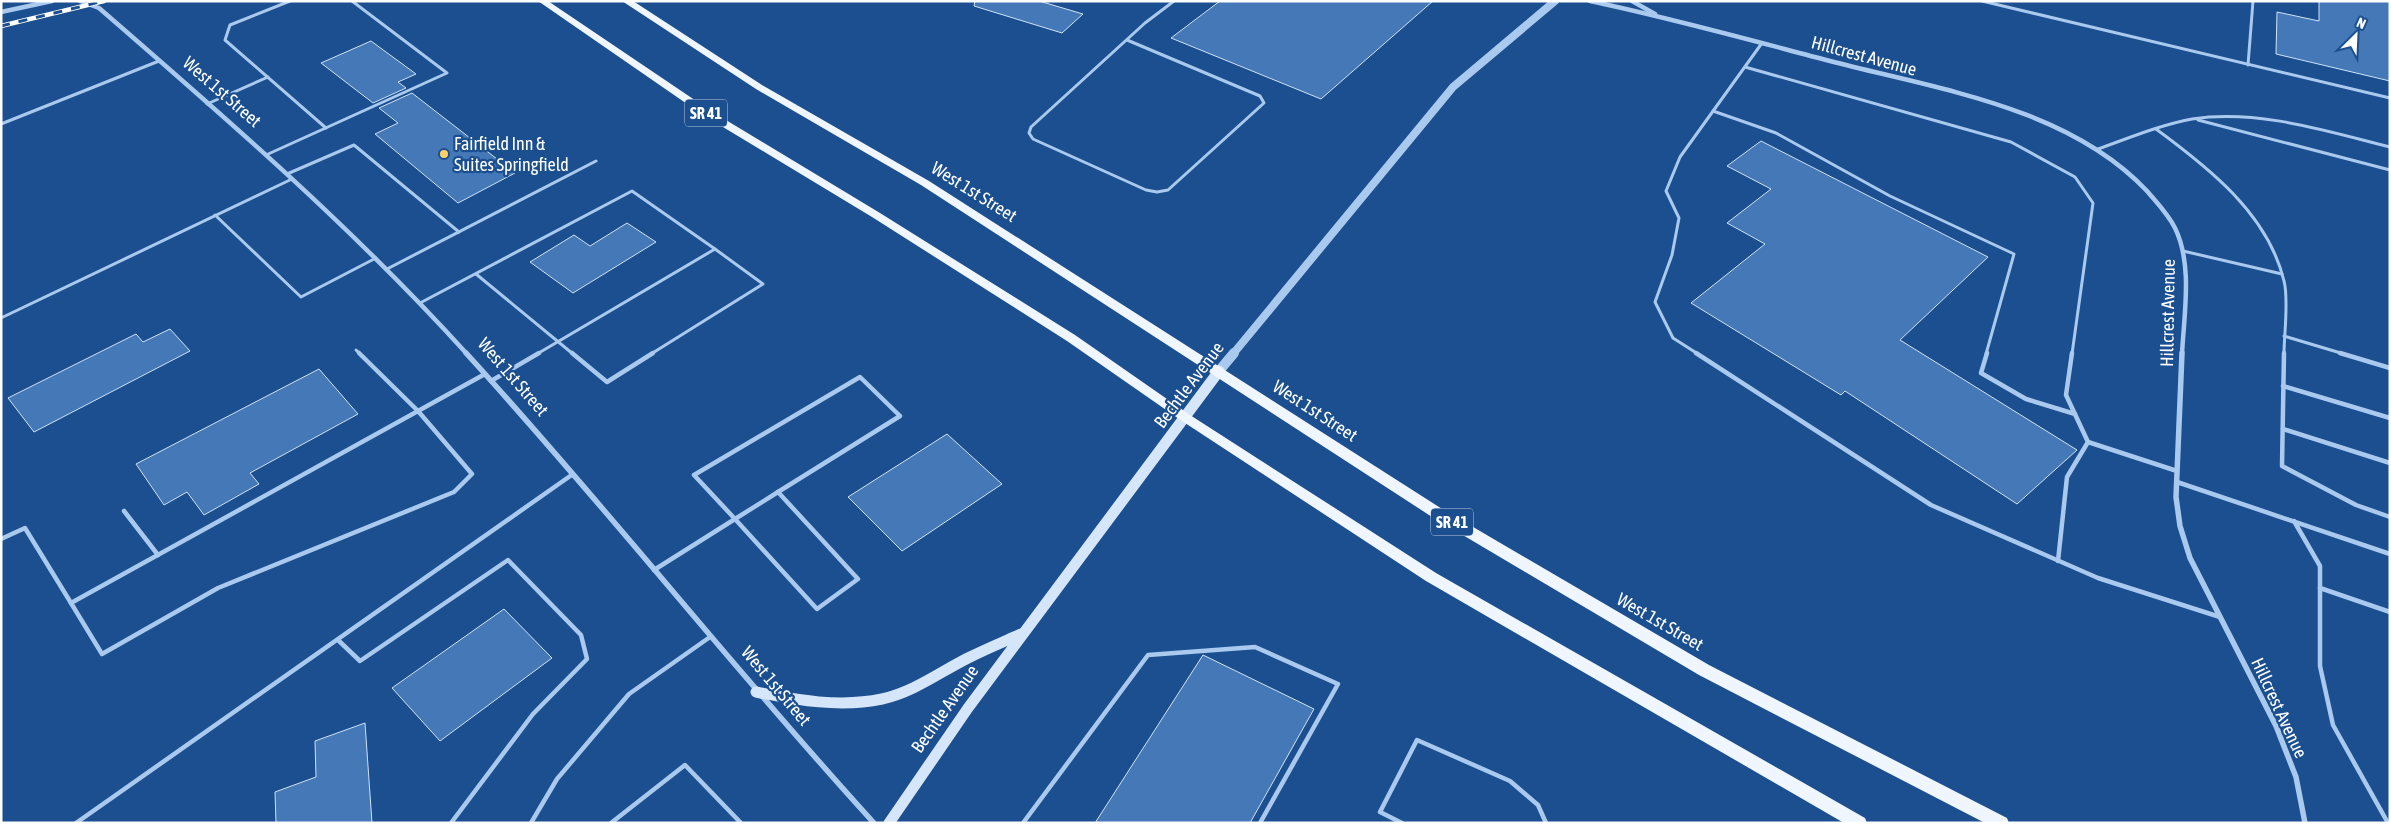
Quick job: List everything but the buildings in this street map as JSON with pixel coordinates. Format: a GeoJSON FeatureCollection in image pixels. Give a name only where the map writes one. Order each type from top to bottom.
{"type":"FeatureCollection","features":[{"type":"Feature","properties":{"kind":"main road","name":"SR 41"},"geometry":{"type":"LineString","coordinates":[[542,1],[707,113],[876,215],[1071,338],[1186,418],[1430,577],[1859,823]]}},
{"type":"Feature","properties":{"kind":"main road","name":"West 1st Street"},"geometry":{"type":"LineString","coordinates":[[626,1],[760,87],[925,183],[1220,371],[1434,511],[1704,670],[2001,823]]}},
{"type":"Feature","properties":{"kind":"main road","name":"Bechtle Avenue"},"geometry":{"type":"LineString","coordinates":[[889,823],[968,706],[1220,371]]}},
{"type":"Feature","properties":{"kind":"main road"},"geometry":{"type":"LineString","coordinates":[[756,692],[805,701],[837,703],[872,701],[910,690],[970,658],[1022,634]]}},
{"type":"Feature","properties":{"kind":"street"},"geometry":{"type":"LineString","coordinates":[[1,12],[52,1]]}},
{"type":"Feature","properties":{"kind":"street","name":"West 1st Street"},"geometry":{"type":"LineString","coordinates":[[80,1],[99,8],[266,155],[376,258],[420,303],[573,474],[803,747],[874,823]]}},
{"type":"Feature","properties":{"kind":"street","name":"Bechtle Avenue"},"geometry":{"type":"LineString","coordinates":[[1220,371],[1453,87],[1555,1]]}},
{"type":"Feature","properties":{"kind":"street","name":"Hillcrest Avenue"},"geometry":{"type":"LineString","coordinates":[[1590,1],[1660,16],[2003,106],[2038,119],[2098,149],[2143,186],[2163,209],[2177,232],[2183,251],[2184,278],[2177,482],[2180,526],[2190,558],[2276,726],[2296,777],[2305,823]]}},
{"type":"Feature","properties":{"kind":"street","name":"Hillcrest Avenue"},"geometry":{"type":"LineString","coordinates":[[1632,1],[1660,16]]}},
{"type":"Feature","properties":{"kind":"lane"},"geometry":{"type":"LineString","coordinates":[[290,1],[230,25],[225,40],[326,128]]}},
{"type":"Feature","properties":{"kind":"lane"},"geometry":{"type":"LineString","coordinates":[[266,155],[447,73],[352,1]]}},
{"type":"Feature","properties":{"kind":"lane"},"geometry":{"type":"LineString","coordinates":[[1127,40],[1260,96],[1264,103],[1168,190],[1157,192],[1146,190],[1033,139],[1029,133],[1031,127],[1127,40],[1174,1]]}},
{"type":"Feature","properties":{"kind":"lane"},"geometry":{"type":"LineString","coordinates":[[1982,1],[2390,98]]}},
{"type":"Feature","properties":{"kind":"lane"},"geometry":{"type":"LineString","coordinates":[[2248,65],[2253,1]]}},
{"type":"Feature","properties":{"kind":"lane"},"geometry":{"type":"LineString","coordinates":[[1762,43],[1680,157],[1666,191],[1679,218],[1672,255],[1655,302],[1673,338],[1931,505],[2098,578],[2220,617]]}},
{"type":"Feature","properties":{"kind":"lane"},"geometry":{"type":"LineString","coordinates":[[1,124],[159,61]]}},
{"type":"Feature","properties":{"kind":"lane"},"geometry":{"type":"LineString","coordinates":[[1745,67],[2011,142],[2075,177],[2093,203],[2066,395],[2088,442],[2178,471]]}},
{"type":"Feature","properties":{"kind":"lane"},"geometry":{"type":"LineString","coordinates":[[207,104],[268,77]]}},
{"type":"Feature","properties":{"kind":"lane"},"geometry":{"type":"LineString","coordinates":[[1714,111],[1776,134],[1890,196],[2014,254],[1981,373],[2026,399],[2075,414]]}},
{"type":"Feature","properties":{"kind":"lane"},"geometry":{"type":"LineString","coordinates":[[2098,149],[2156,129],[2194,119],[2244,117],[2272,120],[2390,147]]}},
{"type":"Feature","properties":{"kind":"lane"},"geometry":{"type":"LineString","coordinates":[[2194,119],[2390,170]]}},
{"type":"Feature","properties":{"kind":"lane"},"geometry":{"type":"LineString","coordinates":[[2156,129],[2221,180],[2245,206],[2266,235],[2279,262],[2285,282],[2282,466],[2356,505],[2390,517]]}},
{"type":"Feature","properties":{"kind":"lane"},"geometry":{"type":"LineString","coordinates":[[287,174],[354,145],[459,232]]}},
{"type":"Feature","properties":{"kind":"lane"},"geometry":{"type":"LineString","coordinates":[[387,269],[596,161]]}},
{"type":"Feature","properties":{"kind":"lane"},"geometry":{"type":"LineString","coordinates":[[1,318],[292,179]]}},
{"type":"Feature","properties":{"kind":"lane"},"geometry":{"type":"LineString","coordinates":[[420,303],[632,191],[763,284],[607,382],[476,274]]}},
{"type":"Feature","properties":{"kind":"lane"},"geometry":{"type":"LineString","coordinates":[[215,215],[301,298],[376,258]]}},
{"type":"Feature","properties":{"kind":"lane"},"geometry":{"type":"LineString","coordinates":[[491,381],[715,249]]}},
{"type":"Feature","properties":{"kind":"lane"},"geometry":{"type":"LineString","coordinates":[[2183,251],[2282,274]]}},
{"type":"Feature","properties":{"kind":"lane"},"geometry":{"type":"LineString","coordinates":[[2284,336],[2390,368]]}},
{"type":"Feature","properties":{"kind":"lane"},"geometry":{"type":"LineString","coordinates":[[1,539],[25,528],[102,654],[218,588],[454,492],[472,474],[418,411],[356,350]]}},
{"type":"Feature","properties":{"kind":"lane"},"geometry":{"type":"LineString","coordinates":[[70,603],[485,374]]}},
{"type":"Feature","properties":{"kind":"lane"},"geometry":{"type":"LineString","coordinates":[[654,570],[735,519],[778,492],[900,416],[860,376],[694,474],[735,519],[817,609],[858,579],[778,492]]}},
{"type":"Feature","properties":{"kind":"lane"},"geometry":{"type":"LineString","coordinates":[[2283,386],[2390,418]]}},
{"type":"Feature","properties":{"kind":"lane"},"geometry":{"type":"LineString","coordinates":[[2283,430],[2390,463]]}},
{"type":"Feature","properties":{"kind":"lane"},"geometry":{"type":"LineString","coordinates":[[2058,561],[2067,477],[2088,442]]}},
{"type":"Feature","properties":{"kind":"lane"},"geometry":{"type":"LineString","coordinates":[[76,823],[573,474]]}},
{"type":"Feature","properties":{"kind":"lane"},"geometry":{"type":"LineString","coordinates":[[2177,482],[2390,554]]}},
{"type":"Feature","properties":{"kind":"lane"},"geometry":{"type":"LineString","coordinates":[[124,511],[158,555]]}},
{"type":"Feature","properties":{"kind":"lane"},"geometry":{"type":"LineString","coordinates":[[2294,521],[2320,566],[2320,666],[2333,725],[2388,823]]}},
{"type":"Feature","properties":{"kind":"lane"},"geometry":{"type":"LineString","coordinates":[[338,640],[360,661],[508,560],[581,636],[587,658],[533,714],[451,823]]}},
{"type":"Feature","properties":{"kind":"lane"},"geometry":{"type":"LineString","coordinates":[[2320,588],[2390,612]]}},
{"type":"Feature","properties":{"kind":"lane"},"geometry":{"type":"LineString","coordinates":[[531,823],[557,779],[630,694],[710,637]]}},
{"type":"Feature","properties":{"kind":"lane"},"geometry":{"type":"LineString","coordinates":[[1022,823],[1148,655],[1255,647],[1338,684],[1260,823]]}},
{"type":"Feature","properties":{"kind":"lane"},"geometry":{"type":"LineString","coordinates":[[1402,823],[1380,812],[1417,740],[1510,782],[1538,805],[1546,823]]}},
{"type":"Feature","properties":{"kind":"lane"},"geometry":{"type":"LineString","coordinates":[[611,823],[685,765],[741,823]]}},
{"type":"Feature","properties":{"kind":"railway"},"geometry":{"type":"LineString","coordinates":[[1,26],[104,1]]}},
{"type":"Feature","properties":{"kind":"place","name":"Fairfield Inn & Suites Springfield"},"geometry":{"type":"Point","coordinates":[444,154]}}]}
